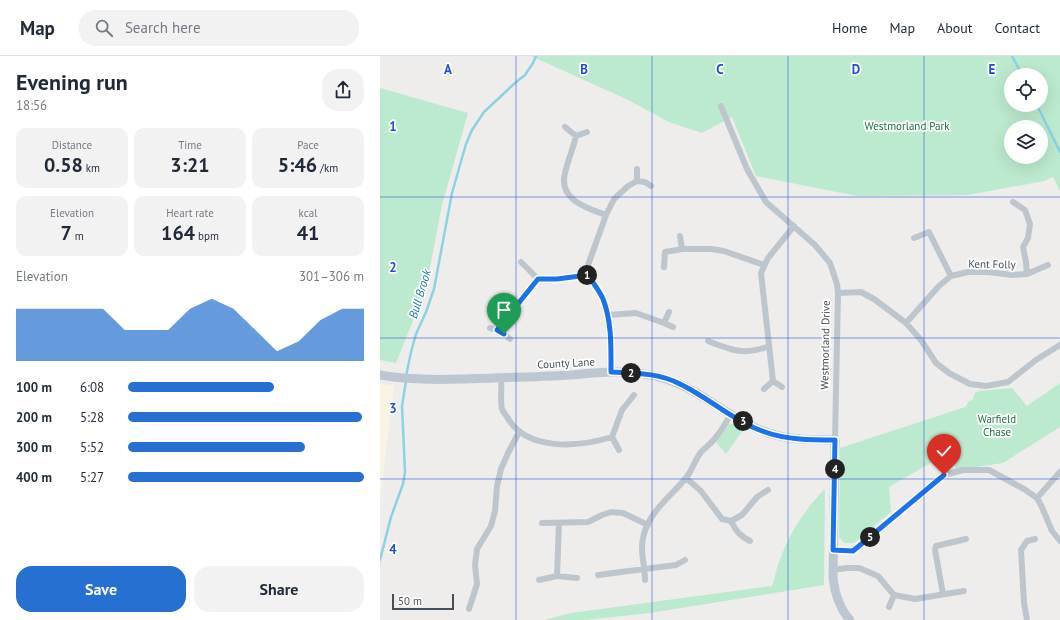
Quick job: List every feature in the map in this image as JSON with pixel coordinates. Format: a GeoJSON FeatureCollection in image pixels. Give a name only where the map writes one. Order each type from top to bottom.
{"type":"FeatureCollection","features":[{"type":"Feature","properties":{"kind":"street","name":"Westmorland Drive"},"geometry":{"type":"LineString","coordinates":[[721,106],[747,169],[766,202],[815,245],[830,263],[837,284],[832,570],[836,598],[845,615],[850,620]]}},
{"type":"Feature","properties":{"kind":"street"},"geometry":{"type":"LineString","coordinates":[[565,127],[576,136]]}},
{"type":"Feature","properties":{"kind":"street"},"geometry":{"type":"LineString","coordinates":[[576,136],[587,132]]}},
{"type":"Feature","properties":{"kind":"street"},"geometry":{"type":"LineString","coordinates":[[576,136],[564,174],[564,186],[568,196],[593,210],[606,215]]}},
{"type":"Feature","properties":{"kind":"street"},"geometry":{"type":"LineString","coordinates":[[637,169],[637,181]]}},
{"type":"Feature","properties":{"kind":"street"},"geometry":{"type":"LineString","coordinates":[[611,372],[611,343],[608,315],[602,298],[588,275],[588,265],[606,215],[614,199],[628,186],[637,181],[644,182],[651,186]]}},
{"type":"Feature","properties":{"kind":"street","name":"Kent Folly"},"geometry":{"type":"LineString","coordinates":[[1013,202],[1025,210],[1030,224],[1028,238],[1023,247],[1026,262],[1026,274]]}},
{"type":"Feature","properties":{"kind":"street"},"geometry":{"type":"LineString","coordinates":[[906,323],[939,286],[951,276],[929,232],[930,225]]}},
{"type":"Feature","properties":{"kind":"street"},"geometry":{"type":"LineString","coordinates":[[773,382],[761,274],[768,258],[794,226]]}},
{"type":"Feature","properties":{"kind":"street"},"geometry":{"type":"LineString","coordinates":[[914,238],[929,232]]}},
{"type":"Feature","properties":{"kind":"street"},"geometry":{"type":"LineString","coordinates":[[680,236],[682,248]]}},
{"type":"Feature","properties":{"kind":"street"},"geometry":{"type":"LineString","coordinates":[[664,267],[665,252],[682,248],[724,251],[764,265]]}},
{"type":"Feature","properties":{"kind":"street"},"geometry":{"type":"LineString","coordinates":[[521,262],[538,279],[557,279],[588,275]]}},
{"type":"Feature","properties":{"kind":"street","name":"Kent Folly"},"geometry":{"type":"LineString","coordinates":[[951,276],[968,272],[988,272],[1012,275],[1026,274],[1048,265]]}},
{"type":"Feature","properties":{"kind":"street"},"geometry":{"type":"LineString","coordinates":[[497,330],[538,279]]}},
{"type":"Feature","properties":{"kind":"street"},"geometry":{"type":"LineString","coordinates":[[838,293],[861,292],[874,299],[906,323],[921,340],[936,363],[949,373],[970,384],[986,386],[1008,382],[1036,360],[1060,345]]}},
{"type":"Feature","properties":{"kind":"street"},"geometry":{"type":"LineString","coordinates":[[664,323],[669,312]]}},
{"type":"Feature","properties":{"kind":"street"},"geometry":{"type":"LineString","coordinates":[[608,315],[636,313],[673,327]]}},
{"type":"Feature","properties":{"kind":"street"},"geometry":{"type":"LineString","coordinates":[[490,328],[497,330],[510,339]]}},
{"type":"Feature","properties":{"kind":"street"},"geometry":{"type":"LineString","coordinates":[[708,341],[733,350],[747,352],[758,351],[769,346]]}},
{"type":"Feature","properties":{"kind":"street","name":"County Lane"},"geometry":{"type":"LineString","coordinates":[[380,375],[436,380],[611,372],[643,374],[660,377],[679,383],[765,432],[794,439],[835,440]]}},
{"type":"Feature","properties":{"kind":"street"},"geometry":{"type":"LineString","coordinates":[[501,378],[502,409],[510,423],[528,438],[546,443],[571,445],[594,442],[612,437]]}},
{"type":"Feature","properties":{"kind":"street"},"geometry":{"type":"LineString","coordinates":[[773,382],[782,387]]}},
{"type":"Feature","properties":{"kind":"street"},"geometry":{"type":"LineString","coordinates":[[764,389],[773,382]]}},
{"type":"Feature","properties":{"kind":"street"},"geometry":{"type":"LineString","coordinates":[[619,450],[612,437],[622,410],[634,395]]}},
{"type":"Feature","properties":{"kind":"street"},"geometry":{"type":"LineString","coordinates":[[645,580],[642,542],[648,525],[661,505],[686,478],[701,453],[716,438],[731,414]]}},
{"type":"Feature","properties":{"kind":"street"},"geometry":{"type":"LineString","coordinates":[[469,609],[477,584],[475,565],[477,549],[491,526],[495,511],[497,486],[501,469],[519,432]]}},
{"type":"Feature","properties":{"kind":"street"},"geometry":{"type":"LineString","coordinates":[[833,550],[853,551],[944,475],[963,470],[989,470],[1037,498],[1052,531],[1060,541]]}},
{"type":"Feature","properties":{"kind":"street"},"geometry":{"type":"LineString","coordinates":[[1037,498],[1060,472]]}},
{"type":"Feature","properties":{"kind":"street"},"geometry":{"type":"LineString","coordinates":[[686,478],[701,491],[722,518],[732,521],[742,515],[757,497],[768,490]]}},
{"type":"Feature","properties":{"kind":"street"},"geometry":{"type":"LineString","coordinates":[[542,523],[588,522],[611,512],[622,513],[648,525]]}},
{"type":"Feature","properties":{"kind":"street"},"geometry":{"type":"LineString","coordinates":[[732,521],[741,537],[750,541]]}},
{"type":"Feature","properties":{"kind":"street"},"geometry":{"type":"LineString","coordinates":[[557,576],[559,523]]}},
{"type":"Feature","properties":{"kind":"street"},"geometry":{"type":"LineString","coordinates":[[943,594],[935,550],[936,546],[966,538]]}},
{"type":"Feature","properties":{"kind":"street"},"geometry":{"type":"LineString","coordinates":[[1027,620],[1024,603],[1021,550],[1027,541],[1035,539]]}},
{"type":"Feature","properties":{"kind":"street"},"geometry":{"type":"LineString","coordinates":[[598,575],[676,565],[685,560]]}},
{"type":"Feature","properties":{"kind":"street"},"geometry":{"type":"LineString","coordinates":[[832,570],[859,568],[878,576],[894,595],[915,599],[964,591]]}},
{"type":"Feature","properties":{"kind":"street"},"geometry":{"type":"LineString","coordinates":[[539,580],[557,576],[577,578]]}},
{"type":"Feature","properties":{"kind":"street"},"geometry":{"type":"LineString","coordinates":[[889,607],[894,595]]}},
{"type":"Feature","properties":{"kind":"shaded area"},"geometry":{"type":"Polygon","coordinates":[[[380,384],[394,385],[380,500],[380,384]]]}},
{"type":"Feature","properties":{"kind":"green space","name":"Westmorland Park"},"geometry":{"type":"Polygon","coordinates":[[[531,56],[1060,56],[1060,191],[1053,177],[1044,181],[968,195],[857,196],[756,176],[732,117],[702,133],[669,122],[626,99],[531,56]]]}},
{"type":"Feature","properties":{"kind":"green space"},"geometry":{"type":"Polygon","coordinates":[[[380,88],[468,113],[442,205],[426,288],[396,363],[380,360],[380,88]]]}},
{"type":"Feature","properties":{"kind":"green space","name":"Warfield Chase"},"geometry":{"type":"Polygon","coordinates":[[[1060,383],[1060,427],[1003,463],[956,470],[951,451],[889,487],[891,512],[854,543],[844,543],[839,537],[840,448],[965,407],[970,400],[972,401],[975,393],[979,391],[1012,388],[1027,406],[1060,383]]]}},
{"type":"Feature","properties":{"kind":"green space"},"geometry":{"type":"Polygon","coordinates":[[[730,423],[743,430],[726,454],[716,442],[730,423]]]}},
{"type":"Feature","properties":{"kind":"green space"},"geometry":{"type":"Polygon","coordinates":[[[825,489],[824,585],[650,613],[586,620],[544,620],[571,613],[772,586],[778,565],[792,532],[810,505],[825,489]]]}},
{"type":"Feature","properties":{"kind":"waterway","name":"Bull Brook"},"geometry":{"type":"LineString","coordinates":[[406,376],[416,334],[434,289],[452,193],[466,144],[472,130],[484,112],[525,75],[536,56]]}},
{"type":"Feature","properties":{"kind":"waterway"},"geometry":{"type":"LineString","coordinates":[[1012,56],[1018,68]]}},
{"type":"Feature","properties":{"kind":"waterway"},"geometry":{"type":"LineString","coordinates":[[1040,112],[1060,152]]}},
{"type":"Feature","properties":{"kind":"waterway","name":"Bull Brook"},"geometry":{"type":"LineString","coordinates":[[380,560],[391,517],[403,484],[405,472],[402,406],[406,381]]}},
{"type":"Feature","properties":{"kind":"route"},"geometry":{"type":"LineString","coordinates":[[504,334],[497,330],[538,279],[557,279],[588,275],[602,298],[608,315],[611,343],[611,372],[643,374],[660,377],[679,383],[751,426],[765,432],[794,439],[835,440],[833,550],[853,551],[944,475]]}}]}
